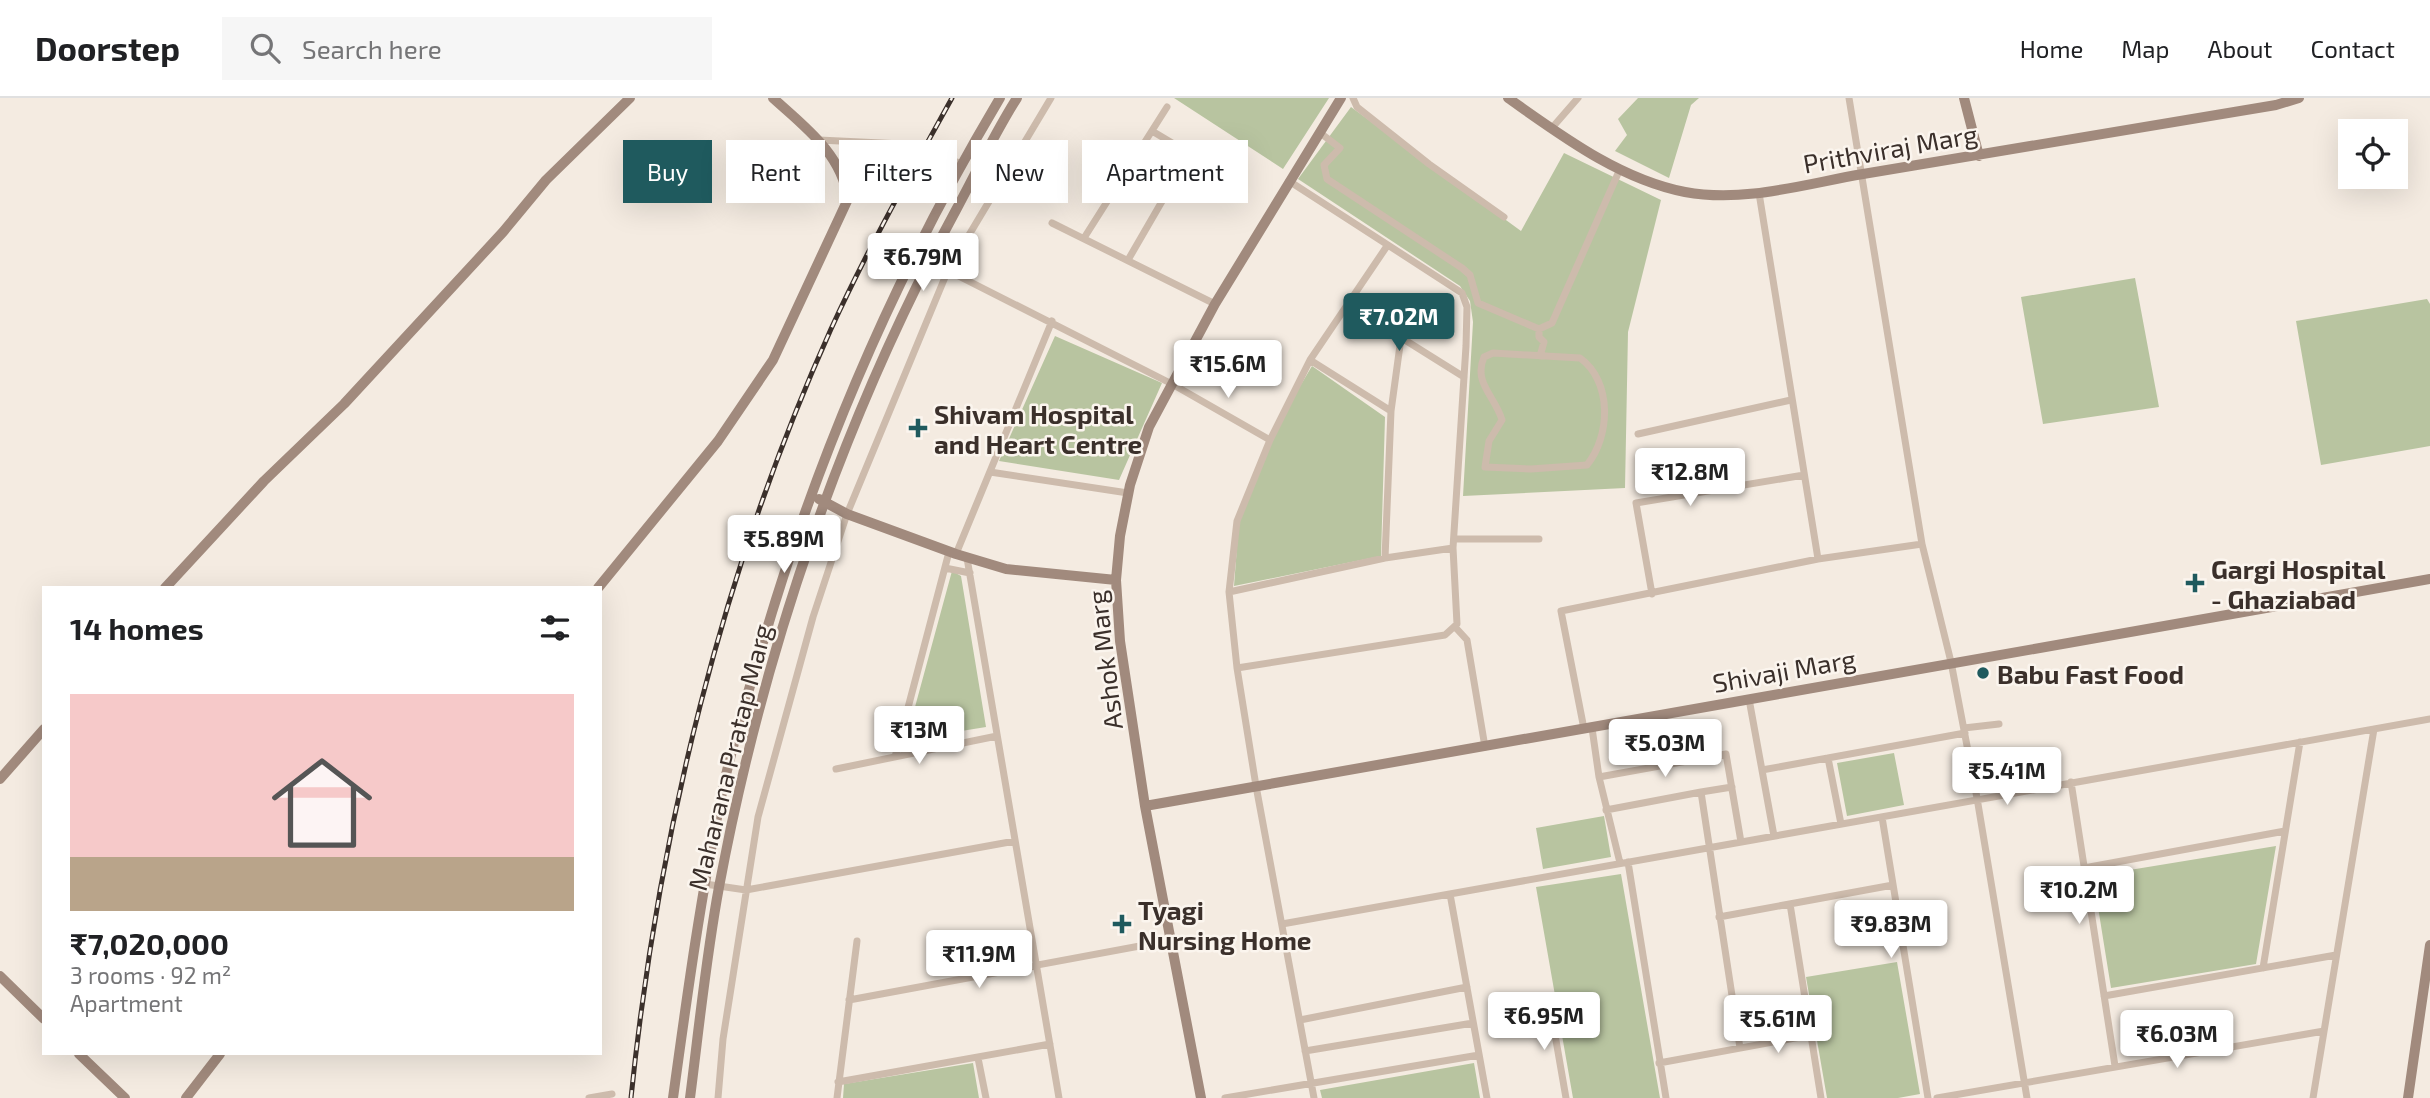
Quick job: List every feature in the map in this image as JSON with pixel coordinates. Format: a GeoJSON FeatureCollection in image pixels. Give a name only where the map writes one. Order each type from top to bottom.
{"type":"FeatureCollection","features":[{"type":"Feature","properties":{"kind":"street"},"geometry":{"type":"LineString","coordinates":[[167,586],[264,481],[344,404],[503,232],[546,180],[630,98]]}},
{"type":"Feature","properties":{"kind":"street"},"geometry":{"type":"LineString","coordinates":[[773,98],[820,140]]}},
{"type":"Feature","properties":{"kind":"street","name":"Maharana Pratap Marg"},"geometry":{"type":"LineString","coordinates":[[673,1098],[705,884],[722,792],[745,702],[810,496],[882,320],[1000,98]]}},
{"type":"Feature","properties":{"kind":"street","name":"Maharana Pratap Marg"},"geometry":{"type":"LineString","coordinates":[[690,1098],[719,888],[761,708],[791,602],[825,501],[862,405],[929,261],[1017,98]]}},
{"type":"Feature","properties":{"kind":"street"},"geometry":{"type":"LineString","coordinates":[[718,1098],[723,1040],[758,817],[781,726],[847,513],[948,270],[1051,98]]}},
{"type":"Feature","properties":{"kind":"street","name":"Ashok Marg"},"geometry":{"type":"LineString","coordinates":[[1201,1098],[1146,806],[1120,641],[1116,580],[1128,492],[1149,427],[1215,304],[1341,98]]}},
{"type":"Feature","properties":{"kind":"street"},"geometry":{"type":"LineString","coordinates":[[1353,98],[1357,107],[1419,156],[1504,217]]}},
{"type":"Feature","properties":{"kind":"street","name":"Prithviraj Marg"},"geometry":{"type":"LineString","coordinates":[[1508,98],[1551,129],[1620,169],[1686,192],[1759,193],[2276,105],[2299,98]]}},
{"type":"Feature","properties":{"kind":"street"},"geometry":{"type":"LineString","coordinates":[[1551,129],[1578,98]]}},
{"type":"Feature","properties":{"kind":"street"},"geometry":{"type":"LineString","coordinates":[[1849,98],[1922,544],[1951,662],[1978,799],[2027,1098]]}},
{"type":"Feature","properties":{"kind":"street"},"geometry":{"type":"LineString","coordinates":[[1964,98],[1979,156]]}},
{"type":"Feature","properties":{"kind":"street"},"geometry":{"type":"LineString","coordinates":[[1084,238],[1167,107]]}},
{"type":"Feature","properties":{"kind":"street"},"geometry":{"type":"LineString","coordinates":[[1152,131],[1168,140]]}},
{"type":"Feature","properties":{"kind":"street"},"geometry":{"type":"LineString","coordinates":[[1319,132],[1340,148],[1324,165],[1327,179],[1462,268],[1470,275],[1478,303],[1539,329],[1552,323],[1620,169]]}},
{"type":"Feature","properties":{"kind":"street"},"geometry":{"type":"LineString","coordinates":[[825,140],[902,144],[963,164]]}},
{"type":"Feature","properties":{"kind":"street"},"geometry":{"type":"LineString","coordinates":[[600,586],[718,441],[773,360],[848,199],[845,178],[825,148]]}},
{"type":"Feature","properties":{"kind":"street"},"geometry":{"type":"LineString","coordinates":[[1288,181],[1462,293],[1466,307],[1453,548],[1455,628],[1467,640],[1485,747]]}},
{"type":"Feature","properties":{"kind":"street"},"geometry":{"type":"LineString","coordinates":[[1759,193],[1818,559]]}},
{"type":"Feature","properties":{"kind":"street"},"geometry":{"type":"LineString","coordinates":[[1128,260],[1161,203]]}},
{"type":"Feature","properties":{"kind":"street"},"geometry":{"type":"LineString","coordinates":[[1052,223],[1215,304]]}},
{"type":"Feature","properties":{"kind":"street"},"geometry":{"type":"LineString","coordinates":[[1314,1098],[1256,786],[1237,668],[1229,592],[1237,521],[1270,440],[1310,360],[1387,246]]}},
{"type":"Feature","properties":{"kind":"street"},"geometry":{"type":"LineString","coordinates":[[929,261],[1052,321],[1172,384],[1270,440]]}},
{"type":"Feature","properties":{"kind":"street"},"geometry":{"type":"LineString","coordinates":[[1349,305],[1464,377]]}},
{"type":"Feature","properties":{"kind":"street"},"geometry":{"type":"LineString","coordinates":[[895,757],[944,568],[957,555],[1052,321]]}},
{"type":"Feature","properties":{"kind":"street"},"geometry":{"type":"LineString","coordinates":[[1539,329],[1539,337],[1544,342],[1540,356]]}},
{"type":"Feature","properties":{"kind":"street"},"geometry":{"type":"LineString","coordinates":[[1385,558],[1391,411],[1401,338]]}},
{"type":"Feature","properties":{"kind":"street"},"geometry":{"type":"LineString","coordinates":[[1493,353],[1540,356],[1580,358],[1591,366],[1600,381],[1605,410],[1596,453],[1587,465],[1531,469],[1485,467],[1489,441],[1502,420],[1483,386],[1479,368],[1484,356],[1493,353]]}},
{"type":"Feature","properties":{"kind":"street"},"geometry":{"type":"LineString","coordinates":[[1310,360],[1391,411]]}},
{"type":"Feature","properties":{"kind":"street"},"geometry":{"type":"LineString","coordinates":[[1638,434],[1791,400]]}},
{"type":"Feature","properties":{"kind":"street"},"geometry":{"type":"LineString","coordinates":[[990,472],[1128,492]]}},
{"type":"Feature","properties":{"kind":"street"},"geometry":{"type":"LineString","coordinates":[[1652,594],[1636,503],[1804,475]]}},
{"type":"Feature","properties":{"kind":"street"},"geometry":{"type":"LineString","coordinates":[[810,496],[957,555],[1034,574],[1116,580]]}},
{"type":"Feature","properties":{"kind":"street"},"geometry":{"type":"LineString","coordinates":[[1454,539],[1539,539]]}},
{"type":"Feature","properties":{"kind":"street"},"geometry":{"type":"LineString","coordinates":[[1666,1098],[1624,863],[1606,810],[1561,611],[1818,559],[1922,544]]}},
{"type":"Feature","properties":{"kind":"street"},"geometry":{"type":"LineString","coordinates":[[1229,592],[1385,558],[1453,548]]}},
{"type":"Feature","properties":{"kind":"street"},"geometry":{"type":"LineString","coordinates":[[957,555],[970,573],[1059,1098]]}},
{"type":"Feature","properties":{"kind":"street"},"geometry":{"type":"LineString","coordinates":[[944,568],[970,573]]}},
{"type":"Feature","properties":{"kind":"street","name":"Shivaji Marg"},"geometry":{"type":"LineString","coordinates":[[1146,806],[2430,579]]}},
{"type":"Feature","properties":{"kind":"street"},"geometry":{"type":"LineString","coordinates":[[1237,668],[1445,635],[1455,628]]}},
{"type":"Feature","properties":{"kind":"street"},"geometry":{"type":"LineString","coordinates":[[1749,699],[1774,836]]}},
{"type":"Feature","properties":{"kind":"street"},"geometry":{"type":"LineString","coordinates":[[1282,923],[2430,719]]}},
{"type":"Feature","properties":{"kind":"street"},"geometry":{"type":"LineString","coordinates":[[1762,770],[1999,724]]}},
{"type":"Feature","properties":{"kind":"street"},"geometry":{"type":"LineString","coordinates":[[2312,1098],[2374,729]]}},
{"type":"Feature","properties":{"kind":"street"},"geometry":{"type":"LineString","coordinates":[[0,779],[42,731]]}},
{"type":"Feature","properties":{"kind":"street"},"geometry":{"type":"LineString","coordinates":[[836,769],[997,736]]}},
{"type":"Feature","properties":{"kind":"street"},"geometry":{"type":"LineString","coordinates":[[2263,968],[2300,742]]}},
{"type":"Feature","properties":{"kind":"street"},"geometry":{"type":"LineString","coordinates":[[1599,777],[1726,754],[1741,842]]}},
{"type":"Feature","properties":{"kind":"street"},"geometry":{"type":"LineString","coordinates":[[1828,758],[1841,824]]}},
{"type":"Feature","properties":{"kind":"street"},"geometry":{"type":"LineString","coordinates":[[2071,782],[2115,1066]]}},
{"type":"Feature","properties":{"kind":"street"},"geometry":{"type":"LineString","coordinates":[[1606,810],[1732,787]]}},
{"type":"Feature","properties":{"kind":"street"},"geometry":{"type":"LineString","coordinates":[[1700,792],[1740,1048]]}},
{"type":"Feature","properties":{"kind":"street"},"geometry":{"type":"LineString","coordinates":[[1882,817],[1927,1098]]}},
{"type":"Feature","properties":{"kind":"street"},"geometry":{"type":"LineString","coordinates":[[2084,868],[2285,831]]}},
{"type":"Feature","properties":{"kind":"street"},"geometry":{"type":"LineString","coordinates":[[705,884],[746,890],[1015,841]]}},
{"type":"Feature","properties":{"kind":"street"},"geometry":{"type":"LineString","coordinates":[[1719,917],[1894,885]]}},
{"type":"Feature","properties":{"kind":"street"},"geometry":{"type":"LineString","coordinates":[[1450,894],[1487,1098]]}},
{"type":"Feature","properties":{"kind":"street"},"geometry":{"type":"LineString","coordinates":[[1790,904],[1821,1098]]}},
{"type":"Feature","properties":{"kind":"street"},"geometry":{"type":"LineString","coordinates":[[849,1000],[1172,940]]}},
{"type":"Feature","properties":{"kind":"street"},"geometry":{"type":"LineString","coordinates":[[838,1098],[857,942]]}},
{"type":"Feature","properties":{"kind":"street"},"geometry":{"type":"LineString","coordinates":[[2408,1098],[2426,998],[2430,945]]}},
{"type":"Feature","properties":{"kind":"street"},"geometry":{"type":"LineString","coordinates":[[2104,996],[2336,955]]}},
{"type":"Feature","properties":{"kind":"street"},"geometry":{"type":"LineString","coordinates":[[0,976],[42,1017]]}},
{"type":"Feature","properties":{"kind":"street"},"geometry":{"type":"LineString","coordinates":[[1300,1020],[1467,987]]}},
{"type":"Feature","properties":{"kind":"street"},"geometry":{"type":"LineString","coordinates":[[1549,1000],[1566,1098]]}},
{"type":"Feature","properties":{"kind":"street"},"geometry":{"type":"LineString","coordinates":[[1306,1051],[1473,1023]]}},
{"type":"Feature","properties":{"kind":"street"},"geometry":{"type":"LineString","coordinates":[[1937,1098],[2324,1031]]}},
{"type":"Feature","properties":{"kind":"street"},"geometry":{"type":"LineString","coordinates":[[1659,1063],[1811,1035]]}},
{"type":"Feature","properties":{"kind":"street"},"geometry":{"type":"LineString","coordinates":[[838,1082],[1050,1044]]}},
{"type":"Feature","properties":{"kind":"street"},"geometry":{"type":"LineString","coordinates":[[80,1055],[125,1098]]}},
{"type":"Feature","properties":{"kind":"street"},"geometry":{"type":"LineString","coordinates":[[186,1098],[219,1055]]}},
{"type":"Feature","properties":{"kind":"street"},"geometry":{"type":"LineString","coordinates":[[1225,1098],[1479,1055]]}},
{"type":"Feature","properties":{"kind":"street"},"geometry":{"type":"LineString","coordinates":[[978,1058],[986,1098]]}},
{"type":"Feature","properties":{"kind":"street"},"geometry":{"type":"LineString","coordinates":[[589,1098],[612,1094]]}},
{"type":"Feature","properties":{"kind":"green space"},"geometry":{"type":"Polygon","coordinates":[[[1174,98],[1329,98],[1283,169],[1248,146],[1248,140],[1238,140],[1174,98]]]}},
{"type":"Feature","properties":{"kind":"green space"},"geometry":{"type":"Polygon","coordinates":[[[1638,98],[1699,98],[1691,105],[1669,178],[1615,151],[1627,135],[1618,119],[1638,98]]]}},
{"type":"Feature","properties":{"kind":"green space"},"geometry":{"type":"Polygon","coordinates":[[[1351,107],[1521,231],[1564,153],[1661,200],[1628,332],[1625,488],[1463,496],[1473,322],[1470,301],[1460,286],[1298,179],[1351,107]]]}},
{"type":"Feature","properties":{"kind":"green space"},"geometry":{"type":"Polygon","coordinates":[[[2135,278],[2159,407],[2043,424],[2021,297],[2135,278]]]}},
{"type":"Feature","properties":{"kind":"green space"},"geometry":{"type":"Polygon","coordinates":[[[2427,299],[2430,304],[2430,446],[2321,465],[2296,321],[2427,299]]]}},
{"type":"Feature","properties":{"kind":"green space"},"geometry":{"type":"Polygon","coordinates":[[[1055,336],[1162,383],[1119,480],[999,461],[1055,336]]]}},
{"type":"Feature","properties":{"kind":"green space"},"geometry":{"type":"Polygon","coordinates":[[[1312,366],[1385,417],[1381,556],[1234,586],[1239,520],[1271,435],[1312,366]]]}},
{"type":"Feature","properties":{"kind":"green space"},"geometry":{"type":"Polygon","coordinates":[[[952,571],[961,576],[986,727],[906,740],[952,571]]]}},
{"type":"Feature","properties":{"kind":"green space"},"geometry":{"type":"Polygon","coordinates":[[[1894,753],[1904,805],[1847,816],[1837,763],[1894,753]]]}},
{"type":"Feature","properties":{"kind":"green space"},"geometry":{"type":"Polygon","coordinates":[[[1604,816],[1611,857],[1543,869],[1536,828],[1604,816]]]}},
{"type":"Feature","properties":{"kind":"green space"},"geometry":{"type":"Polygon","coordinates":[[[2276,846],[2256,964],[2111,988],[2093,876],[2276,846]]]}},
{"type":"Feature","properties":{"kind":"green space"},"geometry":{"type":"Polygon","coordinates":[[[1621,874],[1660,1098],[1573,1098],[1536,887],[1621,874]]]}},
{"type":"Feature","properties":{"kind":"green space"},"geometry":{"type":"Polygon","coordinates":[[[1897,962],[1920,1094],[1898,1098],[1827,1098],[1806,977],[1897,962]]]}},
{"type":"Feature","properties":{"kind":"green space"},"geometry":{"type":"Polygon","coordinates":[[[973,1063],[979,1098],[843,1098],[844,1084],[973,1063]]]}},
{"type":"Feature","properties":{"kind":"green space"},"geometry":{"type":"Polygon","coordinates":[[[1474,1063],[1480,1098],[1322,1098],[1320,1090],[1474,1063]]]}},
{"type":"Feature","properties":{"kind":"railway"},"geometry":{"type":"LineString","coordinates":[[631,1098],[658,900],[677,802],[727,609],[792,421],[831,329],[874,241],[952,98]]}},
{"type":"Feature","properties":{"kind":"place","name":"Shivam Hospital and Heart Centre"},"geometry":{"type":"Point","coordinates":[918,428]}},
{"type":"Feature","properties":{"kind":"place","name":"Gargi Hospital - Ghaziabad"},"geometry":{"type":"Point","coordinates":[2195,583]}},
{"type":"Feature","properties":{"kind":"place","name":"Babu Fast Food"},"geometry":{"type":"Point","coordinates":[1983,673]}},
{"type":"Feature","properties":{"kind":"place","name":"Tyagi Nursing Home"},"geometry":{"type":"Point","coordinates":[1122,924]}}]}
